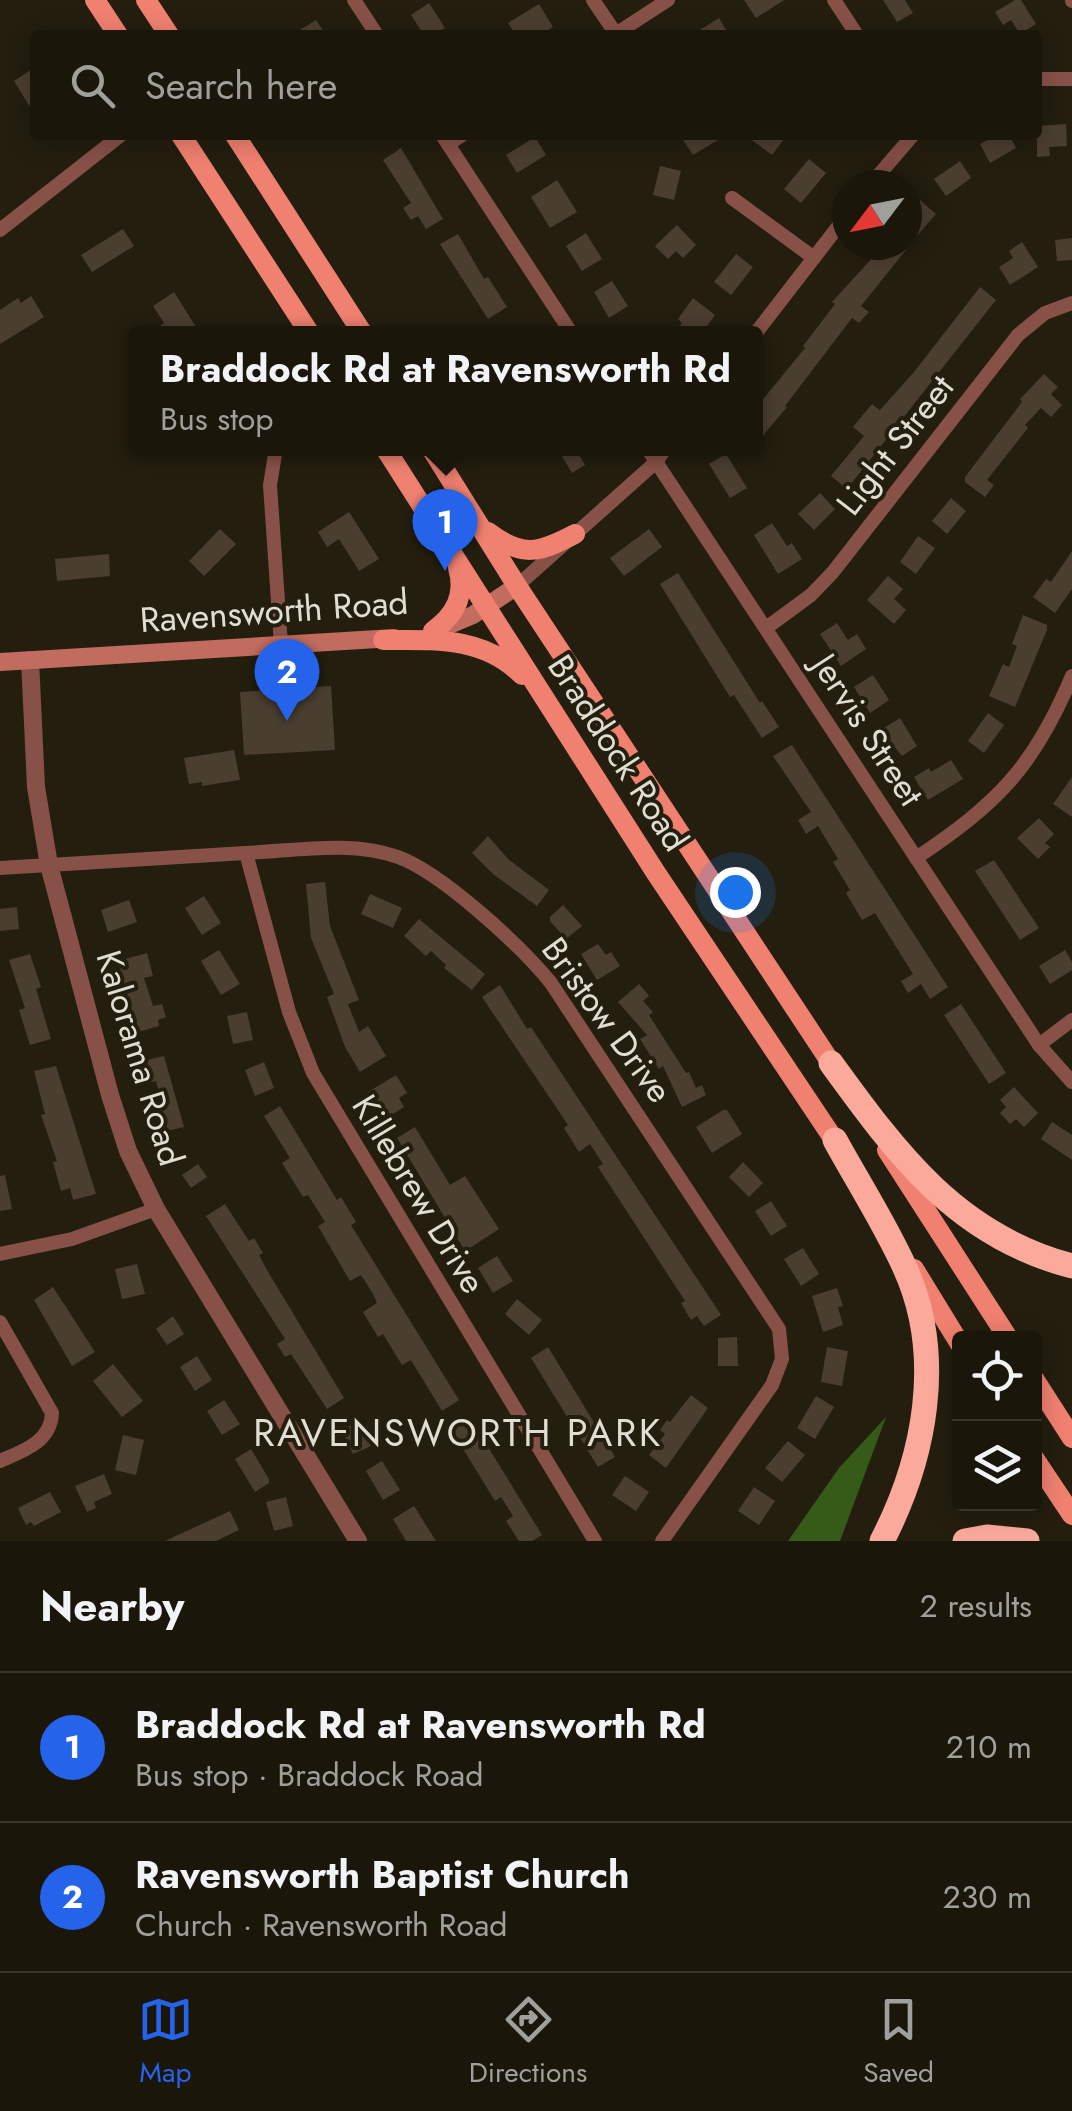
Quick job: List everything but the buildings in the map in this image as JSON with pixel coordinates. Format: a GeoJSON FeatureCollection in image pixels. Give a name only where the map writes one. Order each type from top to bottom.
{"type":"FeatureCollection","features":[{"type":"Feature","properties":{"kind":"highway"},"geometry":{"type":"LineString","coordinates":[[831,1063],[884,1136],[942,1197],[998,1238],[1072,1266]]}},
{"type":"Feature","properties":{"kind":"highway"},"geometry":{"type":"LineString","coordinates":[[835,1140],[906,1269],[924,1337],[925,1398],[919,1446],[898,1510],[882,1541]]}},
{"type":"Feature","properties":{"kind":"highway"},"geometry":{"type":"LineString","coordinates":[[965,1541],[1027,1541]]}},
{"type":"Feature","properties":{"kind":"main road"},"geometry":{"type":"LineString","coordinates":[[95,0],[115,30]]}},
{"type":"Feature","properties":{"kind":"main road"},"geometry":{"type":"LineString","coordinates":[[146,0],[166,30]]}},
{"type":"Feature","properties":{"kind":"main road"},"geometry":{"type":"LineString","coordinates":[[184,140],[305,326]]}},
{"type":"Feature","properties":{"kind":"main road"},"geometry":{"type":"LineString","coordinates":[[238,140],[358,326]]}},
{"type":"Feature","properties":{"kind":"main road","name":"Braddock Road"},"geometry":{"type":"LineString","coordinates":[[389,456],[656,873],[835,1140],[952,1331]]}},
{"type":"Feature","properties":{"kind":"main road","name":"Braddock Road"},"geometry":{"type":"LineString","coordinates":[[436,456],[1003,1331]]}},
{"type":"Feature","properties":{"kind":"main road"},"geometry":{"type":"LineString","coordinates":[[472,516],[491,535],[519,550],[549,547],[574,534]]}},
{"type":"Feature","properties":{"kind":"main road"},"geometry":{"type":"LineString","coordinates":[[433,631],[449,616],[461,594],[454,557]]}},
{"type":"Feature","properties":{"kind":"main road","name":"Ravensworth Road"},"geometry":{"type":"LineString","coordinates":[[0,662],[384,640],[433,631],[486,607],[517,586]]}},
{"type":"Feature","properties":{"kind":"main road"},"geometry":{"type":"LineString","coordinates":[[384,640],[451,640],[496,654],[529,682],[563,727]]}},
{"type":"Feature","properties":{"kind":"main road"},"geometry":{"type":"LineString","coordinates":[[1042,1391],[1072,1438]]}},
{"type":"Feature","properties":{"kind":"main road"},"geometry":{"type":"LineString","coordinates":[[1042,1470],[1072,1514]]}},
{"type":"Feature","properties":{"kind":"street"},"geometry":{"type":"LineString","coordinates":[[354,0],[373,30]]}},
{"type":"Feature","properties":{"kind":"street"},"geometry":{"type":"LineString","coordinates":[[593,0],[612,30]]}},
{"type":"Feature","properties":{"kind":"street"},"geometry":{"type":"LineString","coordinates":[[621,30],[668,0]]}},
{"type":"Feature","properties":{"kind":"street"},"geometry":{"type":"LineString","coordinates":[[834,0],[854,30]]}},
{"type":"Feature","properties":{"kind":"street"},"geometry":{"type":"LineString","coordinates":[[1042,79],[1072,79]]}},
{"type":"Feature","properties":{"kind":"street"},"geometry":{"type":"LineString","coordinates":[[0,230],[115,140]]}},
{"type":"Feature","properties":{"kind":"street"},"geometry":{"type":"LineString","coordinates":[[445,140],[567,326]]}},
{"type":"Feature","properties":{"kind":"street"},"geometry":{"type":"LineString","coordinates":[[883,170],[908,140]]}},
{"type":"Feature","properties":{"kind":"street"},"geometry":{"type":"LineString","coordinates":[[732,198],[814,258]]}},
{"type":"Feature","properties":{"kind":"street"},"geometry":{"type":"LineString","coordinates":[[761,326],[832,235]]}},
{"type":"Feature","properties":{"kind":"street","name":"Light Street"},"geometry":{"type":"LineString","coordinates":[[766,628],[833,572],[1018,336],[1045,313],[1072,303]]}},
{"type":"Feature","properties":{"kind":"street"},"geometry":{"type":"LineString","coordinates":[[275,456],[270,485],[281,645]]}},
{"type":"Feature","properties":{"kind":"street","name":"Ravensworth Road"},"geometry":{"type":"LineString","coordinates":[[517,586],[651,456]]}},
{"type":"Feature","properties":{"kind":"street","name":"Jervis Street"},"geometry":{"type":"LineString","coordinates":[[653,456],[1038,1044]]}},
{"type":"Feature","properties":{"kind":"street","name":"Kalorama Road"},"geometry":{"type":"LineString","coordinates":[[30,660],[36,787],[49,865],[128,1151],[156,1209],[355,1540]]}},
{"type":"Feature","properties":{"kind":"street"},"geometry":{"type":"LineString","coordinates":[[916,858],[980,813],[1023,768],[1056,714],[1072,676]]}},
{"type":"Feature","properties":{"kind":"street","name":"Bristow Drive"},"geometry":{"type":"LineString","coordinates":[[0,868],[349,848],[401,858],[434,878],[513,941],[551,983],[774,1317],[783,1346],[772,1385],[662,1541]]}},
{"type":"Feature","properties":{"kind":"street","name":"Killebrew Drive"},"geometry":{"type":"LineString","coordinates":[[246,853],[289,1012],[313,1073],[595,1541]]}},
{"type":"Feature","properties":{"kind":"street"},"geometry":{"type":"LineString","coordinates":[[1072,1020],[1038,1044],[1072,1082]]}},
{"type":"Feature","properties":{"kind":"street"},"geometry":{"type":"LineString","coordinates":[[0,1254],[72,1240],[156,1209]]}},
{"type":"Feature","properties":{"kind":"street"},"geometry":{"type":"LineString","coordinates":[[0,1322],[52,1414],[52,1424],[41,1440],[0,1462]]}},
{"type":"Feature","properties":{"kind":"green space"},"geometry":{"type":"Polygon","coordinates":[[[886,1417],[840,1541],[788,1541],[839,1468],[886,1417]]]}},
{"type":"Feature","properties":{"kind":"place","name":"Braddock Rd at Ravensworth Rd"},"geometry":{"type":"Point","coordinates":[445,571]}},
{"type":"Feature","properties":{"kind":"place","name":"Ravensworth Baptist Church"},"geometry":{"type":"Point","coordinates":[287,721]}},
{"type":"Feature","properties":{"kind":"district","name":"RAVENSWORTH PARK"},"geometry":{"type":"Point","coordinates":[458,1432]}}]}
